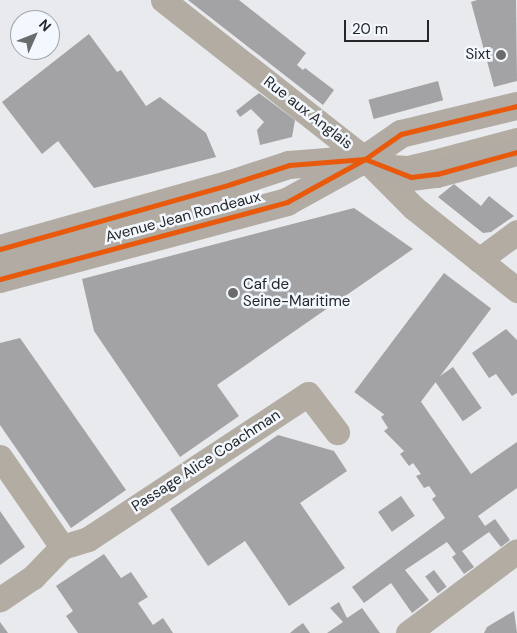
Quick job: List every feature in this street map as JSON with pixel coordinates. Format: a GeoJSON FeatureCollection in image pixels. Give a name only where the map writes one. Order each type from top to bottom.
{"type":"FeatureCollection","features":[{"type":"Feature","properties":{"kind":"main road","name":"Avenue Jean Rondeaux"},"geometry":{"type":"LineString","coordinates":[[0,279],[286,202],[365,159],[401,134],[517,106]]}},
{"type":"Feature","properties":{"kind":"main road","name":"Avenue Jean Rondeaux"},"geometry":{"type":"LineString","coordinates":[[0,249],[231,184],[289,165],[365,159],[411,177],[437,174],[517,152]]}},
{"type":"Feature","properties":{"kind":"street","name":"Rue aux Anglais"},"geometry":{"type":"LineString","coordinates":[[163,0],[365,159],[414,208],[517,290]]}},
{"type":"Feature","properties":{"kind":"street"},"geometry":{"type":"LineString","coordinates":[[480,260],[517,232]]}},
{"type":"Feature","properties":{"kind":"street","name":"Passage Alice Coachman"},"geometry":{"type":"LineString","coordinates":[[62,547],[88,539],[308,394],[337,432]]}},
{"type":"Feature","properties":{"kind":"street"},"geometry":{"type":"LineString","coordinates":[[0,458],[62,547],[33,577],[0,599]]}},
{"type":"Feature","properties":{"kind":"street"},"geometry":{"type":"LineString","coordinates":[[408,633],[517,551]]}},
{"type":"Feature","properties":{"kind":"lane","name":"Avenue Jean Rondeaux"},"geometry":{"type":"LineString","coordinates":[[0,262],[294,187],[365,159],[407,162],[517,134]]}},
{"type":"Feature","properties":{"kind":"building"},"geometry":{"type":"Polygon","coordinates":[[[188,0],[239,0],[306,53],[297,65],[303,70],[305,68],[334,90],[323,105],[188,0]]]}},
{"type":"Feature","properties":{"kind":"building","name":"Sixt"},"geometry":{"type":"Polygon","coordinates":[[[477,0],[516,0],[517,81],[494,87],[471,2],[477,0]]]}},
{"type":"Feature","properties":{"kind":"building"},"geometry":{"type":"Polygon","coordinates":[[[89,34],[117,72],[121,70],[146,106],[160,97],[206,133],[216,157],[94,188],[58,141],[42,154],[2,102],[56,60],[60,60],[60,57],[89,34]]]}},
{"type":"Feature","properties":{"kind":"building"},"geometry":{"type":"Polygon","coordinates":[[[438,81],[443,100],[374,119],[368,100],[438,81]]]}},
{"type":"Feature","properties":{"kind":"building"},"geometry":{"type":"Polygon","coordinates":[[[259,93],[295,120],[292,137],[260,145],[257,130],[264,122],[251,109],[240,117],[236,111],[259,93]]]}},
{"type":"Feature","properties":{"kind":"building"},"geometry":{"type":"Polygon","coordinates":[[[454,184],[481,206],[489,196],[514,216],[491,232],[483,233],[438,197],[454,184]]]}},
{"type":"Feature","properties":{"kind":"building"},"geometry":{"type":"Polygon","coordinates":[[[354,208],[413,249],[217,385],[239,416],[180,457],[94,331],[82,279],[354,208]]]}},
{"type":"Feature","properties":{"kind":"building"},"geometry":{"type":"Polygon","coordinates":[[[444,273],[491,309],[401,428],[354,392],[444,273]]]}},
{"type":"Feature","properties":{"kind":"building"},"geometry":{"type":"Polygon","coordinates":[[[506,329],[517,340],[517,393],[512,396],[496,374],[489,378],[472,353],[506,329]]]}},
{"type":"Feature","properties":{"kind":"building"},"geometry":{"type":"Polygon","coordinates":[[[20,338],[126,490],[71,528],[0,425],[0,343],[20,338]]]}},
{"type":"Feature","properties":{"kind":"building"},"geometry":{"type":"Polygon","coordinates":[[[453,367],[482,408],[463,421],[434,380],[453,367]]]}},
{"type":"Feature","properties":{"kind":"building"},"geometry":{"type":"Polygon","coordinates":[[[415,393],[471,474],[517,442],[517,488],[478,516],[485,526],[495,519],[510,540],[501,547],[489,532],[462,551],[474,567],[464,574],[452,557],[456,554],[447,542],[405,570],[429,600],[412,613],[391,583],[364,603],[352,587],[445,518],[432,499],[436,496],[429,486],[424,488],[416,476],[421,474],[413,463],[409,466],[400,454],[404,451],[384,431],[388,428],[381,417],[415,393]]]}},
{"type":"Feature","properties":{"kind":"building"},"geometry":{"type":"Polygon","coordinates":[[[278,435],[334,451],[347,471],[300,503],[345,568],[289,606],[245,541],[208,566],[170,509],[278,435]]]}},
{"type":"Feature","properties":{"kind":"building"},"geometry":{"type":"Polygon","coordinates":[[[401,496],[415,516],[392,532],[378,512],[401,496]]]}},
{"type":"Feature","properties":{"kind":"building"},"geometry":{"type":"Polygon","coordinates":[[[0,511],[25,547],[0,565],[0,511]]]}},
{"type":"Feature","properties":{"kind":"building"},"geometry":{"type":"Polygon","coordinates":[[[104,554],[121,578],[131,572],[148,597],[138,603],[153,625],[163,618],[173,633],[78,633],[66,616],[73,611],[56,586],[104,554]]]}},
{"type":"Feature","properties":{"kind":"building"},"geometry":{"type":"Polygon","coordinates":[[[434,570],[447,587],[438,593],[425,577],[434,570]]]}},
{"type":"Feature","properties":{"kind":"building"},"geometry":{"type":"Polygon","coordinates":[[[339,602],[347,618],[362,608],[380,633],[327,633],[343,622],[330,608],[339,602]]]}},
{"type":"Feature","properties":{"kind":"building"},"geometry":{"type":"Polygon","coordinates":[[[514,611],[517,633],[484,633],[487,627],[514,611]]]}},
{"type":"Feature","properties":{"kind":"building"},"geometry":{"type":"Polygon","coordinates":[[[0,622],[8,633],[0,633],[0,622]]]}},
{"type":"Feature","properties":{"kind":"building"},"geometry":{"type":"Polygon","coordinates":[[[303,623],[310,633],[290,633],[296,628],[303,623]]]}},
{"type":"Feature","properties":{"kind":"cycle path"},"geometry":{"type":"LineString","coordinates":[[0,279],[287,202],[365,159],[401,134],[517,106]]}},
{"type":"Feature","properties":{"kind":"cycle path"},"geometry":{"type":"LineString","coordinates":[[0,249],[231,184],[289,165],[365,159],[411,177],[437,174],[517,152]]}},
{"type":"Feature","properties":{"kind":"place","name":"Sixt"},"geometry":{"type":"Point","coordinates":[501,55]}},
{"type":"Feature","properties":{"kind":"place","name":"Caf de Seine-Maritime"},"geometry":{"type":"Point","coordinates":[233,293]}}]}
